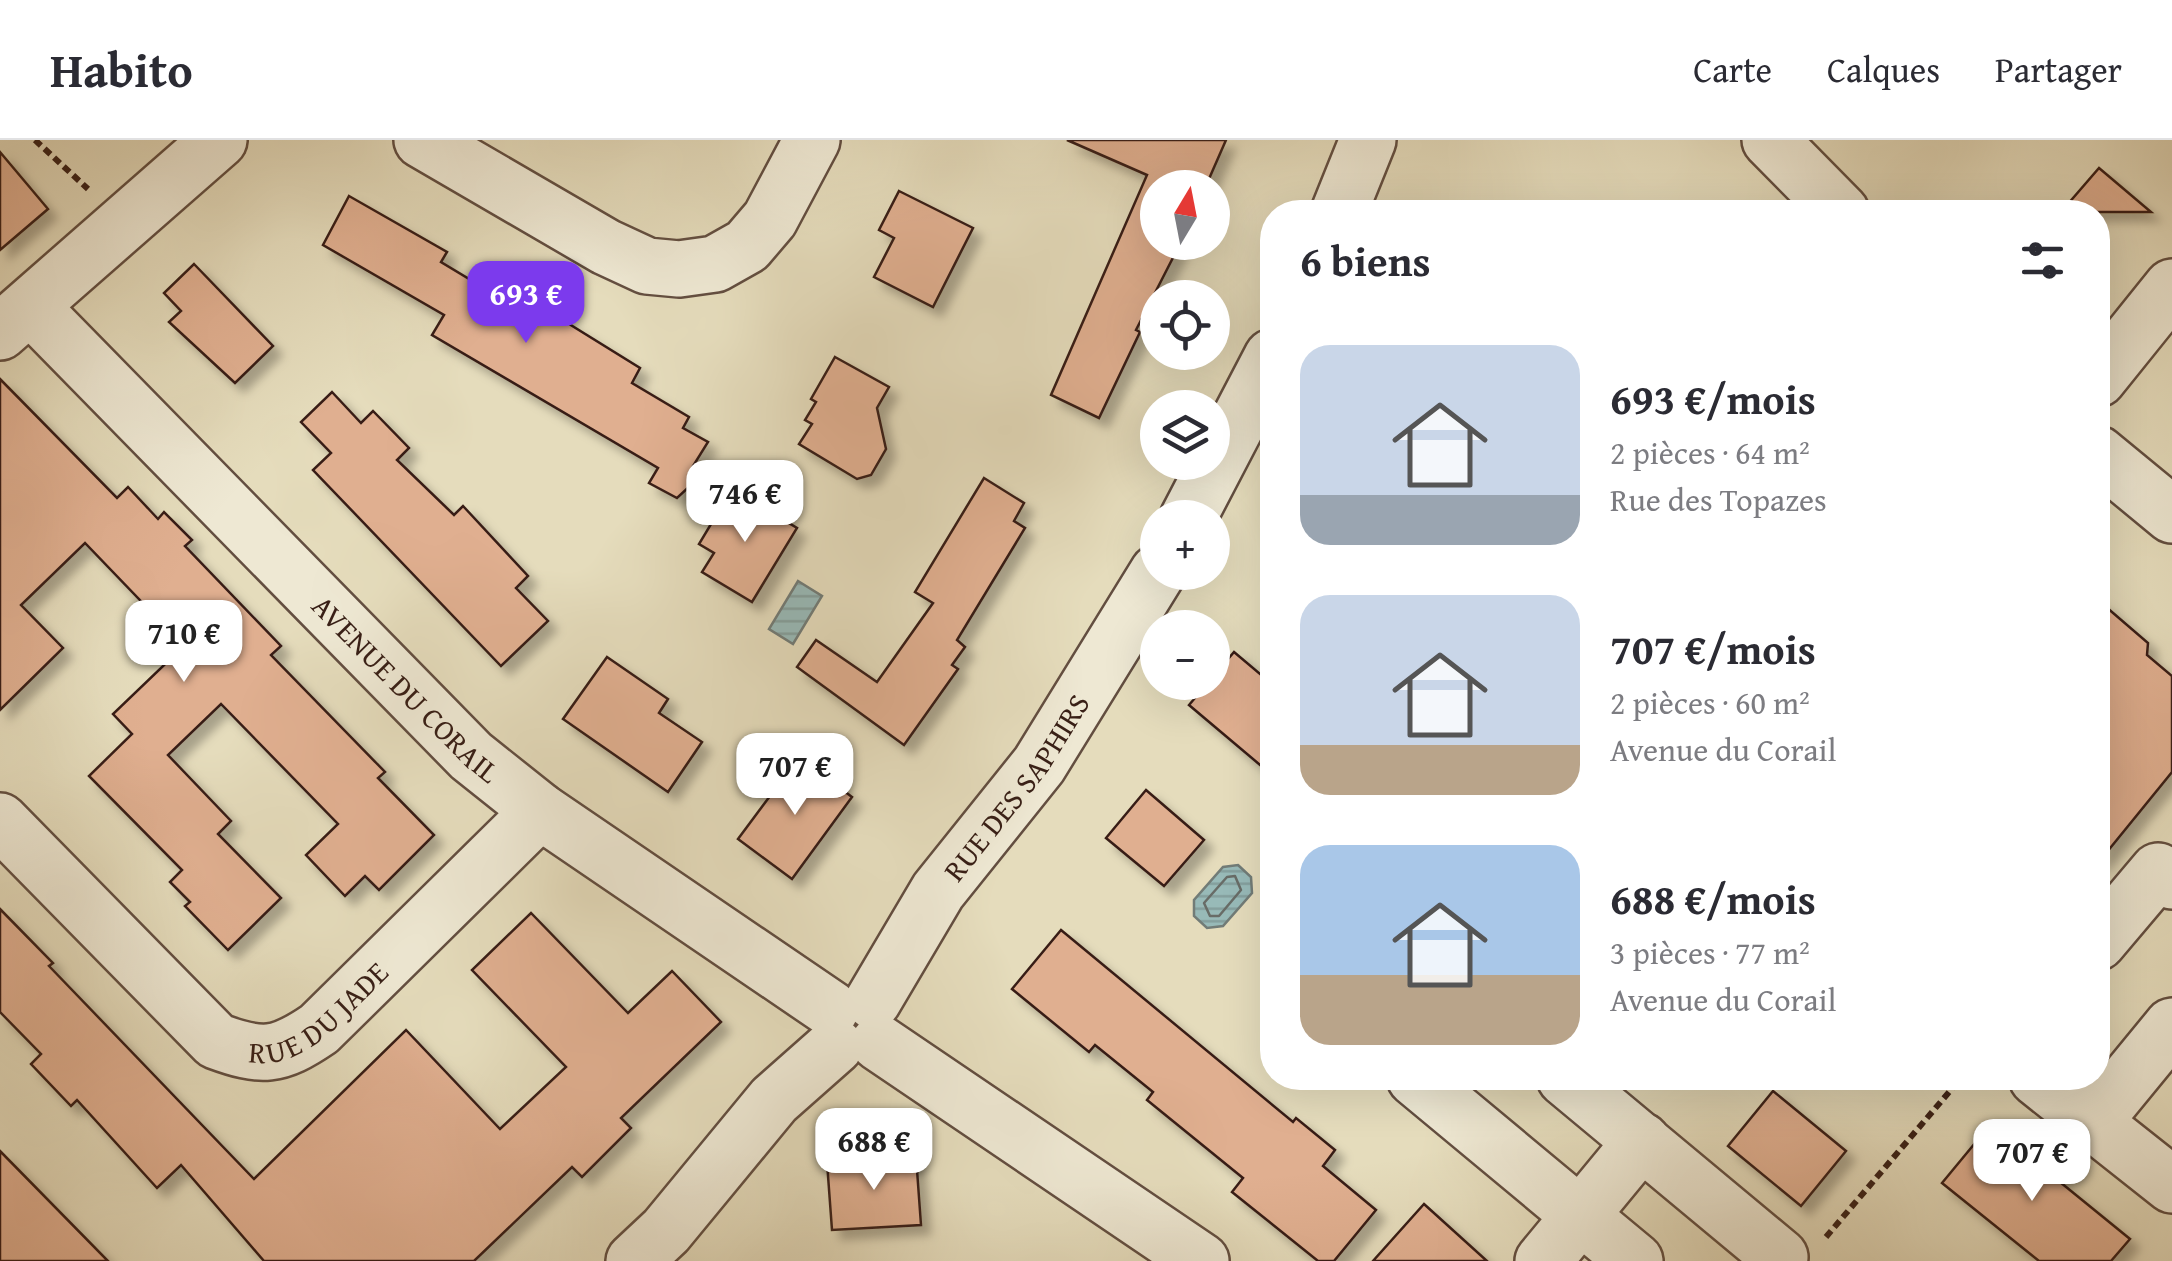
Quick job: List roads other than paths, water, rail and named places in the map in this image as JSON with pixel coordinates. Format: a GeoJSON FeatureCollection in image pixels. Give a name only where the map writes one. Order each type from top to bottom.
{"type":"FeatureCollection","features":[{"type":"Feature","properties":{"kind":"street"},"geometry":{"type":"LineString","coordinates":[[16,319],[122,220],[218,140]]}},
{"type":"Feature","properties":{"kind":"street"},"geometry":{"type":"LineString","coordinates":[[422,140],[606,247],[648,266],[680,268],[715,264],[747,246],[770,220],[812,140]]}},
{"type":"Feature","properties":{"kind":"street"},"geometry":{"type":"LineString","coordinates":[[1344,200],[1368,140]]}},
{"type":"Feature","properties":{"kind":"street"},"geometry":{"type":"LineString","coordinates":[[1770,140],[1829,200]]}},
{"type":"Feature","properties":{"kind":"street"},"geometry":{"type":"LineString","coordinates":[[2110,363],[2172,287]]}},
{"type":"Feature","properties":{"kind":"street","name":"AVENUE DU CORAIL"},"geometry":{"type":"LineString","coordinates":[[16,319],[471,756],[540,811],[1201,1261]]}},
{"type":"Feature","properties":{"kind":"street"},"geometry":{"type":"LineString","coordinates":[[1197,500],[1260,380]]}},
{"type":"Feature","properties":{"kind":"street"},"geometry":{"type":"LineString","coordinates":[[2110,464],[2172,515]]}},
{"type":"Feature","properties":{"kind":"street","name":"RUE DES SAPHIRS"},"geometry":{"type":"LineString","coordinates":[[634,1261],[666,1230],[774,1100],[854,1025],[938,891],[1039,765],[1147,590]]}},
{"type":"Feature","properties":{"kind":"street","name":"RUE DU JADE"},"geometry":{"type":"LineString","coordinates":[[0,821],[216,1042],[253,1054],[289,1050],[319,1028],[540,811]]}},
{"type":"Feature","properties":{"kind":"street"},"geometry":{"type":"LineString","coordinates":[[2110,928],[2158,871],[2172,881]]}},
{"type":"Feature","properties":{"kind":"street"},"geometry":{"type":"LineString","coordinates":[[2094,1122],[2172,1026]]}},
{"type":"Feature","properties":{"kind":"street"},"geometry":{"type":"LineString","coordinates":[[1429,1090],[1577,1217],[1635,1261]]}},
{"type":"Feature","properties":{"kind":"street"},"geometry":{"type":"LineString","coordinates":[[1580,1090],[1778,1259]]}},
{"type":"Feature","properties":{"kind":"street"},"geometry":{"type":"LineString","coordinates":[[2053,1090],[2172,1185]]}},
{"type":"Feature","properties":{"kind":"street"},"geometry":{"type":"LineString","coordinates":[[1544,1261],[1642,1141]]}},
{"type":"Feature","properties":{"kind":"water"},"geometry":{"type":"Polygon","coordinates":[[[798,581],[822,596],[793,644],[769,629],[798,581]]]}},
{"type":"Feature","properties":{"kind":"water"},"geometry":{"type":"Polygon","coordinates":[[[1238,865],[1251,877],[1252,893],[1223,926],[1207,928],[1194,916],[1194,900],[1223,867],[1238,865]]]}}]}
